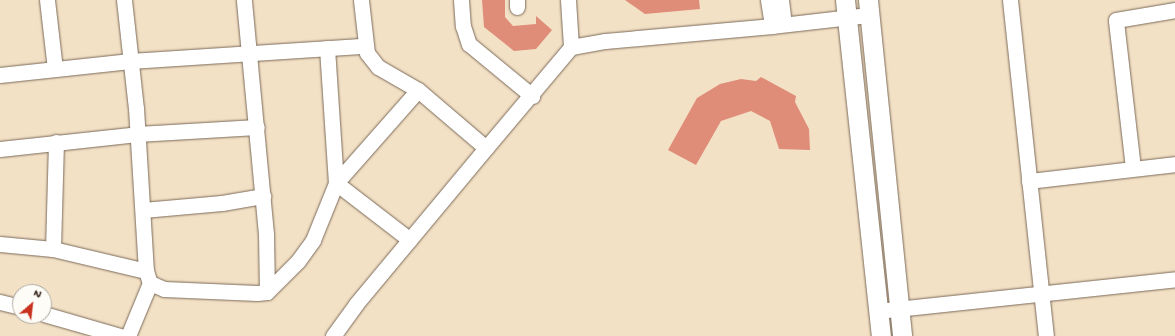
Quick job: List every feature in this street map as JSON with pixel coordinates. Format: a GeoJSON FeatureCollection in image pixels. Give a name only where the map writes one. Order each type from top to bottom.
{"type":"FeatureCollection","features":[{"type":"Feature","properties":{"kind":"street"},"geometry":{"type":"LineString","coordinates":[[47,0],[55,69]]}},
{"type":"Feature","properties":{"kind":"street"},"geometry":{"type":"LineString","coordinates":[[124,0],[137,134],[148,277],[128,336]]}},
{"type":"Feature","properties":{"kind":"street"},"geometry":{"type":"LineString","coordinates":[[244,0],[263,196],[267,292]]}},
{"type":"Feature","properties":{"kind":"street"},"geometry":{"type":"LineString","coordinates":[[361,0],[365,46],[367,53],[378,67],[418,90],[486,148]]}},
{"type":"Feature","properties":{"kind":"street"},"geometry":{"type":"LineString","coordinates":[[461,0],[463,26],[469,44],[532,96]]}},
{"type":"Feature","properties":{"kind":"street"},"geometry":{"type":"LineString","coordinates":[[568,0],[571,47]]}},
{"type":"Feature","properties":{"kind":"street"},"geometry":{"type":"LineString","coordinates":[[768,0],[778,25]]}},
{"type":"Feature","properties":{"kind":"street"},"geometry":{"type":"LineString","coordinates":[[778,25],[781,0]]}},
{"type":"Feature","properties":{"kind":"street"},"geometry":{"type":"LineString","coordinates":[[1010,0],[1046,336]]}},
{"type":"Feature","properties":{"kind":"street"},"geometry":{"type":"LineString","coordinates":[[333,336],[356,304],[486,148],[532,96],[571,47],[605,41],[778,25],[846,9],[868,7],[902,336]]}},
{"type":"Feature","properties":{"kind":"street"},"geometry":{"type":"LineString","coordinates":[[846,9],[881,336]]}},
{"type":"Feature","properties":{"kind":"street"},"geometry":{"type":"LineString","coordinates":[[1133,168],[1116,20],[1175,10]]}},
{"type":"Feature","properties":{"kind":"street"},"geometry":{"type":"LineString","coordinates":[[0,75],[130,61],[250,51],[365,46]]}},
{"type":"Feature","properties":{"kind":"street"},"geometry":{"type":"LineString","coordinates":[[327,48],[336,183],[410,240]]}},
{"type":"Feature","properties":{"kind":"street"},"geometry":{"type":"LineString","coordinates":[[0,244],[53,249],[148,277],[164,289],[267,292],[298,261],[313,240],[336,183],[418,90]]}},
{"type":"Feature","properties":{"kind":"street"},"geometry":{"type":"LineString","coordinates":[[0,149],[137,134],[257,127]]}},
{"type":"Feature","properties":{"kind":"street"},"geometry":{"type":"LineString","coordinates":[[53,249],[56,142]]}},
{"type":"Feature","properties":{"kind":"street"},"geometry":{"type":"LineString","coordinates":[[1029,181],[1175,164]]}},
{"type":"Feature","properties":{"kind":"street"},"geometry":{"type":"LineString","coordinates":[[143,210],[222,203],[263,196]]}},
{"type":"Feature","properties":{"kind":"street"},"geometry":{"type":"LineString","coordinates":[[878,311],[899,310],[1175,279]]}},
{"type":"Feature","properties":{"kind":"street"},"geometry":{"type":"LineString","coordinates":[[0,302],[12,305]]}},
{"type":"Feature","properties":{"kind":"street"},"geometry":{"type":"LineString","coordinates":[[52,316],[120,336]]}},
{"type":"Feature","properties":{"kind":"building"},"geometry":{"type":"Polygon","coordinates":[[[482,0],[505,0],[505,17],[513,26],[536,24],[536,16],[552,30],[536,49],[514,51],[484,27],[482,0]]]}},
{"type":"Feature","properties":{"kind":"building"},"geometry":{"type":"Polygon","coordinates":[[[625,0],[699,0],[700,9],[645,14],[625,0]]]}},
{"type":"Feature","properties":{"kind":"building"},"geometry":{"type":"Polygon","coordinates":[[[761,77],[796,96],[795,102],[809,129],[810,150],[779,149],[770,121],[751,111],[721,121],[696,165],[668,150],[697,98],[720,84],[741,79],[756,81],[761,77]]]}}]}
